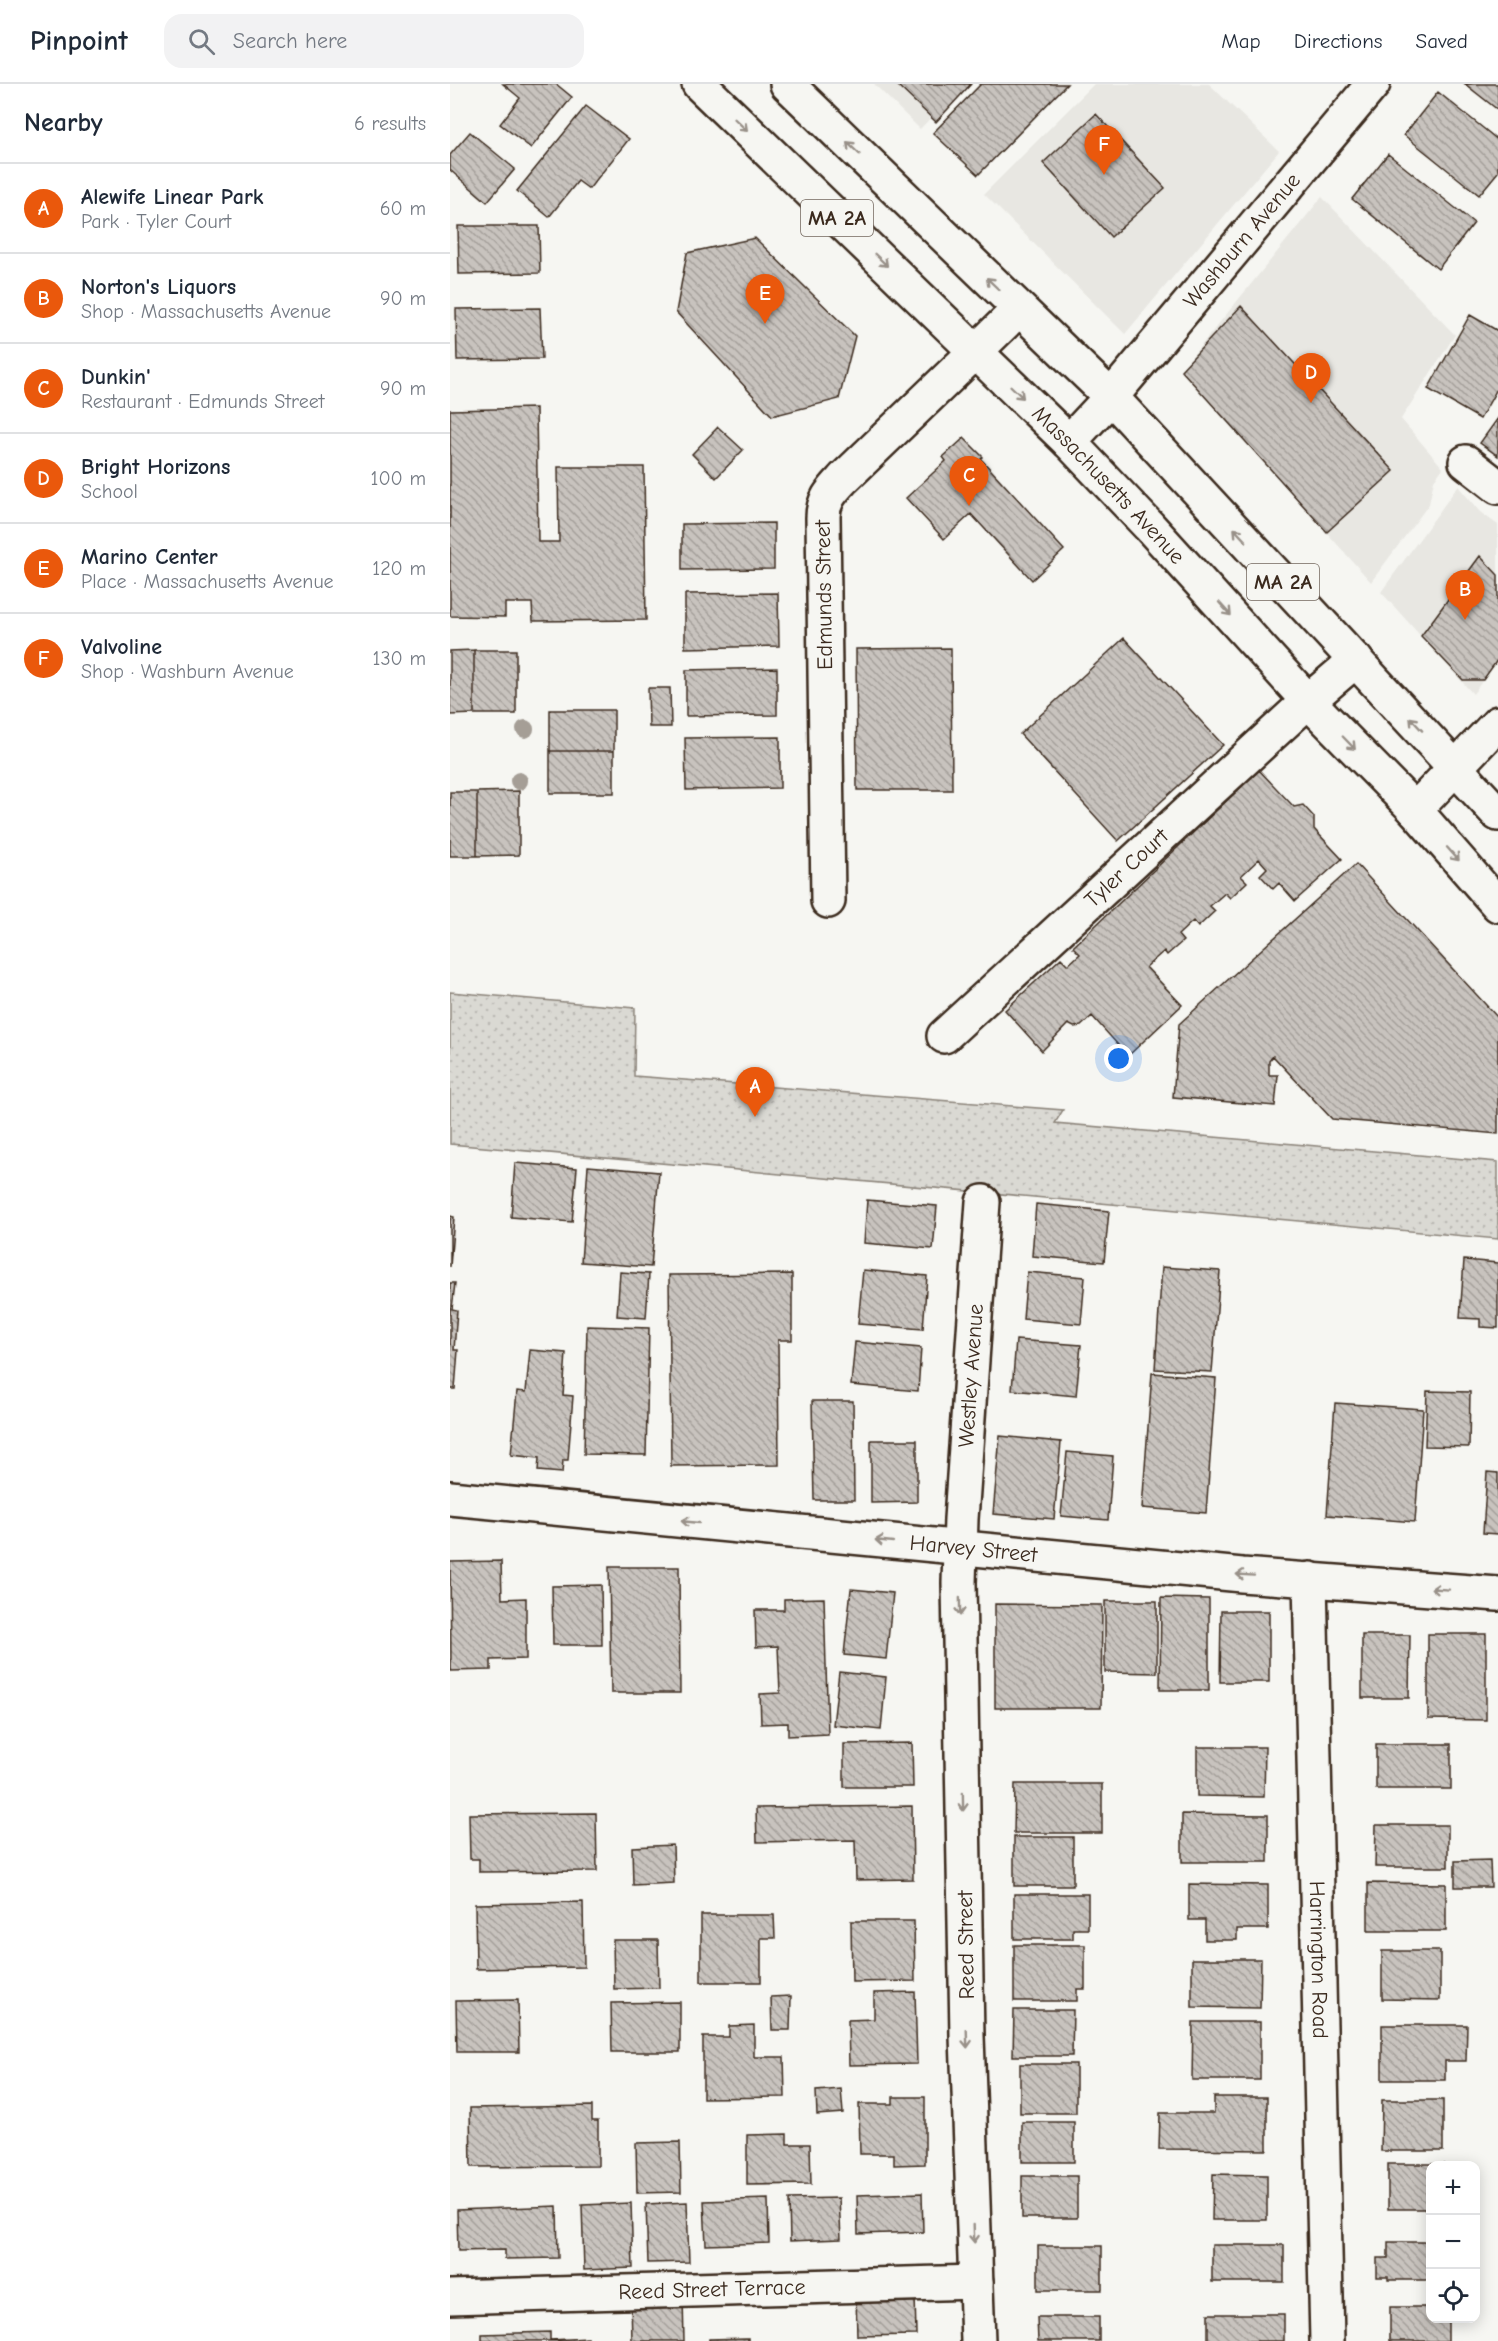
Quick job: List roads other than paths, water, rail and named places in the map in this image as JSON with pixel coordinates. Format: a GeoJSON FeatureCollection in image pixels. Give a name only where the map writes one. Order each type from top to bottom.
{"type":"FeatureCollection","features":[{"type":"Feature","properties":{"kind":"street","name":"Massachusetts Avenue"},"geometry":{"type":"LineString","coordinates":[[699,84],[1069,442],[1149,526],[1308,701],[1415,810],[1498,905]]}},
{"type":"Feature","properties":{"kind":"street","name":"MA 2A"},"geometry":{"type":"LineString","coordinates":[[787,84],[1111,397],[1498,814]]}},
{"type":"Feature","properties":{"kind":"street","name":"Washburn Avenue"},"geometry":{"type":"LineString","coordinates":[[1069,442],[1111,397],[1373,84]]}},
{"type":"Feature","properties":{"kind":"street","name":"Edmunds Street"},"geometry":{"type":"LineString","coordinates":[[828,901],[823,517],[825,504],[831,491],[1019,309]]}},
{"type":"Feature","properties":{"kind":"street"},"geometry":{"type":"LineString","coordinates":[[1466,462],[1498,487]]}},
{"type":"Feature","properties":{"kind":"street","name":"Tyler Court"},"geometry":{"type":"LineString","coordinates":[[944,1036],[1308,701],[1356,660]]}},
{"type":"Feature","properties":{"kind":"street"},"geometry":{"type":"LineString","coordinates":[[1415,810],[1498,723]]}},
{"type":"Feature","properties":{"kind":"street","name":"Westley Avenue"},"geometry":{"type":"LineString","coordinates":[[960,1548],[984,1202]]}},
{"type":"Feature","properties":{"kind":"street","name":"Harvey Street"},"geometry":{"type":"LineString","coordinates":[[450,1498],[960,1548],[1498,1594]]}},
{"type":"Feature","properties":{"kind":"street","name":"Reed Street"},"geometry":{"type":"LineString","coordinates":[[960,1548],[967,2024],[978,2341]]}},
{"type":"Feature","properties":{"kind":"street","name":"Harrington Road"},"geometry":{"type":"LineString","coordinates":[[1310,1579],[1327,2341]]}},
{"type":"Feature","properties":{"kind":"street","name":"Reed Street Terrace"},"geometry":{"type":"LineString","coordinates":[[450,2297],[976,2282]]}},
{"type":"Feature","properties":{"kind":"place","name":"Valvoline"},"geometry":{"type":"Point","coordinates":[1104,175]}},
{"type":"Feature","properties":{"kind":"place","name":"Marino Center"},"geometry":{"type":"Point","coordinates":[765,324]}},
{"type":"Feature","properties":{"kind":"place","name":"Bright Horizons"},"geometry":{"type":"Point","coordinates":[1311,403]}},
{"type":"Feature","properties":{"kind":"place","name":"Dunkin'"},"geometry":{"type":"Point","coordinates":[969,506]}},
{"type":"Feature","properties":{"kind":"place","name":"Norton's Liquors"},"geometry":{"type":"Point","coordinates":[1465,620]}},
{"type":"Feature","properties":{"kind":"place","name":"Alewife Linear Park"},"geometry":{"type":"Point","coordinates":[755,1117]}}]}
